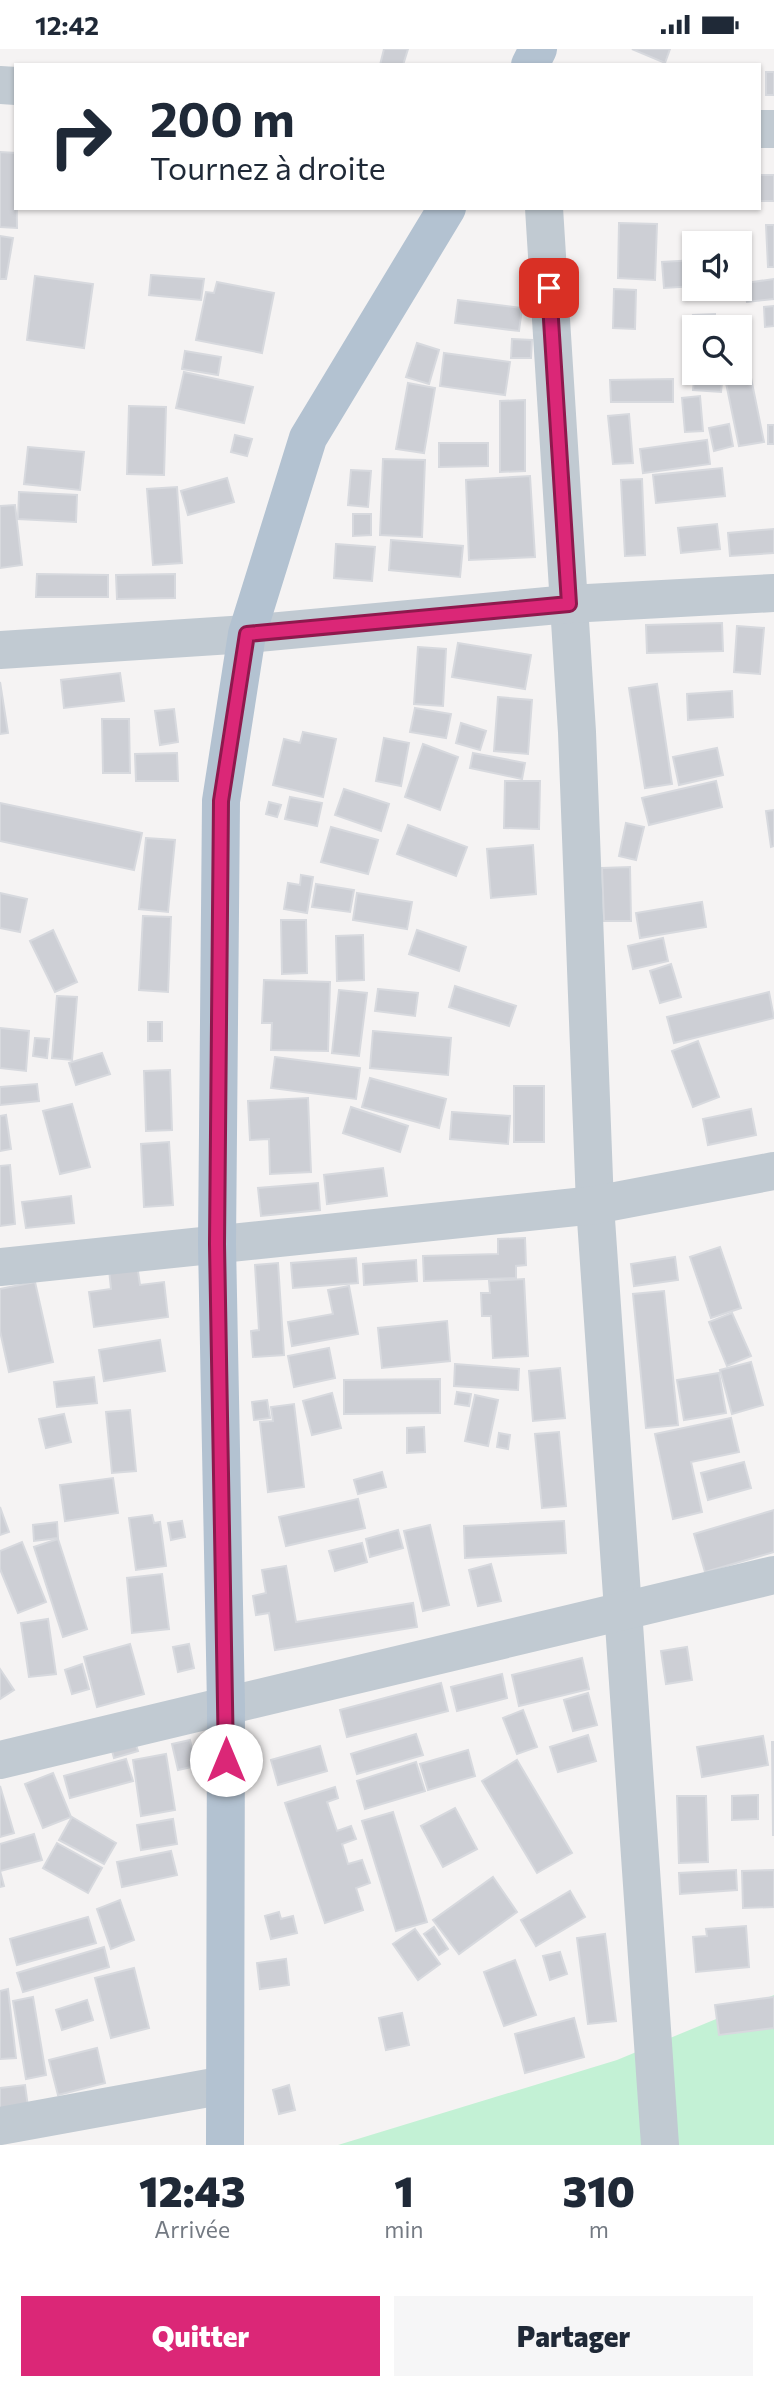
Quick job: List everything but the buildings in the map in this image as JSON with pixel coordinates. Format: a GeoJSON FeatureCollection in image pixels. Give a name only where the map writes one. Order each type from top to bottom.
{"type":"FeatureCollection","features":[{"type":"Feature","properties":{"kind":"main road"},"geometry":{"type":"LineString","coordinates":[[225,2145],[226,1706],[217,1244],[221,801],[247,634],[309,438],[446,210]]}},
{"type":"Feature","properties":{"kind":"street"},"geometry":{"type":"LineString","coordinates":[[544,210],[577,732],[595,1205],[660,2145]]}},
{"type":"Feature","properties":{"kind":"street"},"geometry":{"type":"LineString","coordinates":[[0,650],[247,634],[569,604],[774,593]]}},
{"type":"Feature","properties":{"kind":"street"},"geometry":{"type":"LineString","coordinates":[[0,1267],[595,1205],[774,1171]]}},
{"type":"Feature","properties":{"kind":"street"},"geometry":{"type":"LineString","coordinates":[[0,1760],[774,1574]]}},
{"type":"Feature","properties":{"kind":"street"},"geometry":{"type":"LineString","coordinates":[[0,2126],[225,2085]]}},
{"type":"Feature","properties":{"kind":"green space"},"geometry":{"type":"Polygon","coordinates":[[[774,1995],[774,2145],[338,2145],[617,2060],[774,1995]]]}},
{"type":"Feature","properties":{"kind":"route"},"geometry":{"type":"LineString","coordinates":[[226,1760],[217,1244],[221,801],[247,634],[569,604],[549,288]]}}]}
